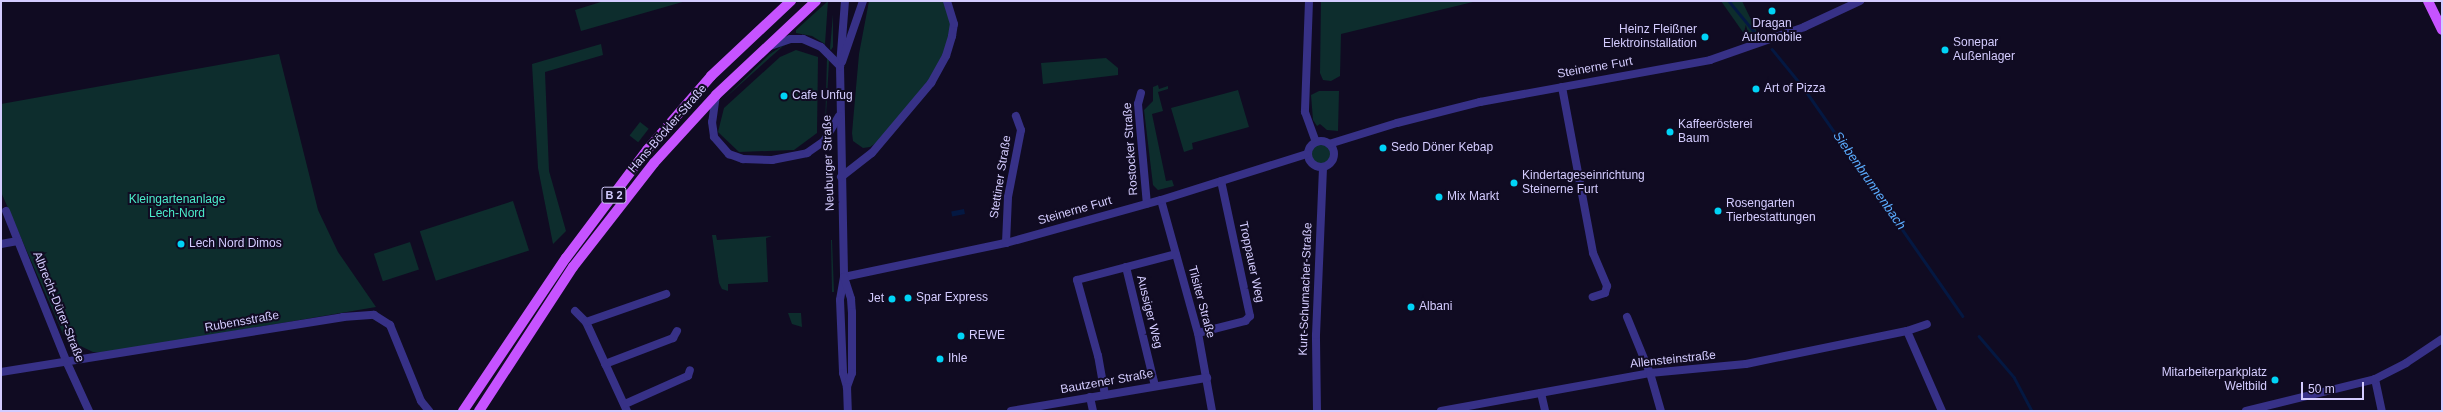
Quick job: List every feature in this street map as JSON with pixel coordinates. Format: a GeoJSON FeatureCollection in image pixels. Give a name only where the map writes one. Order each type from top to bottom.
{"type":"FeatureCollection","features":[{"type":"Feature","properties":{"kind":"main road","name":"Hans-Böckler-Straße"},"geometry":{"type":"LineString","coordinates":[[463,411],[566,258],[647,150],[711,76],[792,1]]}},
{"type":"Feature","properties":{"kind":"main road","name":"Hans-Böckler-Straße"},"geometry":{"type":"LineString","coordinates":[[479,411],[573,267],[654,163],[716,95],[816,1]]}},
{"type":"Feature","properties":{"kind":"main road"},"geometry":{"type":"LineString","coordinates":[[2428,1],[2442,30]]}},
{"type":"Feature","properties":{"kind":"street","name":"Neuburger Straße"},"geometry":{"type":"LineString","coordinates":[[845,1],[840,66],[839,116],[844,277],[852,300],[852,373],[847,386],[848,411]]}},
{"type":"Feature","properties":{"kind":"street"},"geometry":{"type":"LineString","coordinates":[[767,47],[790,39],[803,39],[821,47],[840,66],[849,47],[862,1]]}},
{"type":"Feature","properties":{"kind":"street"},"geometry":{"type":"LineString","coordinates":[[841,177],[872,153],[931,82],[946,56],[952,36],[954,24],[947,1]]}},
{"type":"Feature","properties":{"kind":"street"},"geometry":{"type":"LineString","coordinates":[[1309,1],[1305,112],[1316,142],[1311,145],[1308,154],[1312,164],[1322,167],[1333,159],[1333,150],[1330,144]]}},
{"type":"Feature","properties":{"kind":"street","name":"Steinerne Furt"},"geometry":{"type":"LineString","coordinates":[[1316,142],[1330,144],[1442,110],[1710,60],[1804,27],[1860,1]]}},
{"type":"Feature","properties":{"kind":"street"},"geometry":{"type":"LineString","coordinates":[[1562,87],[1593,254],[1607,286],[1606,293],[1592,297]]}},
{"type":"Feature","properties":{"kind":"street","name":"Rostocker Straße"},"geometry":{"type":"LineString","coordinates":[[1140,93],[1138,104],[1147,204]]}},
{"type":"Feature","properties":{"kind":"street"},"geometry":{"type":"LineString","coordinates":[[716,95],[712,122],[714,137],[729,154],[743,159],[772,160],[807,153],[824,141],[839,116]]}},
{"type":"Feature","properties":{"kind":"street","name":"Stettiner Straße"},"geometry":{"type":"LineString","coordinates":[[1006,243],[1008,197],[1021,130],[1016,116]]}},
{"type":"Feature","properties":{"kind":"street","name":"Steinerne Furt"},"geometry":{"type":"LineString","coordinates":[[844,277],[1006,243],[1161,200],[1308,154]]}},
{"type":"Feature","properties":{"kind":"street","name":"Kurt-Schumacher-Straße"},"geometry":{"type":"LineString","coordinates":[[1317,411],[1316,335],[1322,167]]}},
{"type":"Feature","properties":{"kind":"street","name":"Troppauer Weg"},"geometry":{"type":"LineString","coordinates":[[1198,333],[1245,321],[1250,316],[1221,181]]}},
{"type":"Feature","properties":{"kind":"street","name":"Tilsiter Straße"},"geometry":{"type":"LineString","coordinates":[[1161,200],[1198,333],[1212,411]]}},
{"type":"Feature","properties":{"kind":"street","name":"Albrecht-Dürer-Straße"},"geometry":{"type":"LineString","coordinates":[[6,211],[67,363],[89,411]]}},
{"type":"Feature","properties":{"kind":"street"},"geometry":{"type":"LineString","coordinates":[[1,244],[18,241]]}},
{"type":"Feature","properties":{"kind":"street"},"geometry":{"type":"LineString","coordinates":[[1105,395],[1098,356],[1078,280],[1176,254]]}},
{"type":"Feature","properties":{"kind":"street","name":"Aussiger Weg"},"geometry":{"type":"LineString","coordinates":[[1126,267],[1155,386]]}},
{"type":"Feature","properties":{"kind":"street"},"geometry":{"type":"LineString","coordinates":[[586,322],[666,294]]}},
{"type":"Feature","properties":{"kind":"street"},"geometry":{"type":"LineString","coordinates":[[575,311],[586,322],[626,408],[688,376],[690,370]]}},
{"type":"Feature","properties":{"kind":"street","name":"Rubensstraße"},"geometry":{"type":"LineString","coordinates":[[1,372],[67,363],[343,317],[374,315],[390,325],[418,395],[429,411]]}},
{"type":"Feature","properties":{"kind":"street"},"geometry":{"type":"LineString","coordinates":[[1627,317],[1650,373],[1661,411]]}},
{"type":"Feature","properties":{"kind":"street","name":"Allensteinstraße"},"geometry":{"type":"LineString","coordinates":[[1440,411],[1650,373],[1746,364],[1907,331],[1927,324]]}},
{"type":"Feature","properties":{"kind":"street"},"geometry":{"type":"LineString","coordinates":[[605,364],[673,338],[677,331]]}},
{"type":"Feature","properties":{"kind":"street"},"geometry":{"type":"LineString","coordinates":[[1907,331],[1942,411]]}},
{"type":"Feature","properties":{"kind":"street"},"geometry":{"type":"LineString","coordinates":[[2246,411],[2375,378],[2406,363],[2442,339]]}},
{"type":"Feature","properties":{"kind":"street","name":"Bautzener Straße"},"geometry":{"type":"LineString","coordinates":[[1011,411],[1207,378]]}},
{"type":"Feature","properties":{"kind":"street"},"geometry":{"type":"LineString","coordinates":[[2375,378],[2382,411]]}},
{"type":"Feature","properties":{"kind":"street"},"geometry":{"type":"LineString","coordinates":[[1541,393],[1545,411]]}},
{"type":"Feature","properties":{"kind":"street"},"geometry":{"type":"LineString","coordinates":[[1090,397],[1093,411]]}},
{"type":"Feature","properties":{"kind":"green space"},"geometry":{"type":"Polygon","coordinates":[[[604,1],[686,1],[581,31],[575,10],[604,1]]]}},
{"type":"Feature","properties":{"kind":"green space"},"geometry":{"type":"Polygon","coordinates":[[[828,1],[825,44],[812,36],[796,33],[796,30],[828,1]]]}},
{"type":"Feature","properties":{"kind":"green space"},"geometry":{"type":"Polygon","coordinates":[[[869,1],[952,1],[948,7],[951,24],[944,54],[928,81],[879,141],[870,147],[863,148],[853,141],[852,133],[859,54],[869,1]]]}},
{"type":"Feature","properties":{"kind":"green space"},"geometry":{"type":"Polygon","coordinates":[[[1321,1],[1477,1],[1341,34],[1340,76],[1331,81],[1323,80],[1320,73],[1321,1]]]}},
{"type":"Feature","properties":{"kind":"green space"},"geometry":{"type":"Polygon","coordinates":[[[1721,1],[1742,1],[1758,34],[1747,38],[1721,1]]]}},
{"type":"Feature","properties":{"kind":"green space"},"geometry":{"type":"Polygon","coordinates":[[[833,14],[833,47],[831,50],[830,49],[833,14]]]}},
{"type":"Feature","properties":{"kind":"green space"},"geometry":{"type":"Polygon","coordinates":[[[791,41],[803,43],[792,42],[783,46],[724,99],[770,54],[791,41]]]}},
{"type":"Feature","properties":{"kind":"green space"},"geometry":{"type":"Polygon","coordinates":[[[601,44],[603,55],[545,72],[549,171],[566,231],[553,244],[538,168],[532,64],[601,44]]]}},
{"type":"Feature","properties":{"kind":"green space"},"geometry":{"type":"Polygon","coordinates":[[[796,50],[818,57],[817,133],[794,150],[739,152],[718,132],[724,108],[780,57],[796,50]]]}},
{"type":"Feature","properties":{"kind":"green space","name":"Kleingartenanlage Lech-Nord"},"geometry":{"type":"Polygon","coordinates":[[[279,54],[318,210],[338,252],[376,307],[105,353],[93,352],[74,343],[63,334],[1,192],[1,104],[279,54]]]}},
{"type":"Feature","properties":{"kind":"green space"},"geometry":{"type":"Polygon","coordinates":[[[827,57],[829,61],[825,133],[827,57]]]}},
{"type":"Feature","properties":{"kind":"green space"},"geometry":{"type":"Polygon","coordinates":[[[1106,58],[1118,68],[1118,75],[1043,84],[1041,63],[1106,58]]]}},
{"type":"Feature","properties":{"kind":"green space"},"geometry":{"type":"Polygon","coordinates":[[[1158,85],[1159,89],[1168,86],[1168,89],[1158,92],[1163,111],[1152,114],[1166,181],[1172,180],[1174,186],[1158,190],[1153,185],[1144,110],[1153,101],[1153,87],[1158,85]]]}},
{"type":"Feature","properties":{"kind":"green space"},"geometry":{"type":"Polygon","coordinates":[[[1238,90],[1249,127],[1192,143],[1193,149],[1184,152],[1171,108],[1238,90]]]}},
{"type":"Feature","properties":{"kind":"green space"},"geometry":{"type":"Polygon","coordinates":[[[1319,91],[1339,91],[1338,131],[1327,130],[1320,124],[1317,126],[1313,120],[1311,95],[1319,91]]]}},
{"type":"Feature","properties":{"kind":"green space"},"geometry":{"type":"Polygon","coordinates":[[[640,122],[649,129],[638,142],[630,135],[640,122]]]}},
{"type":"Feature","properties":{"kind":"green space"},"geometry":{"type":"Polygon","coordinates":[[[1321,143],[1325,144],[1331,150],[1331,158],[1325,164],[1321,165],[1317,164],[1311,158],[1310,154],[1311,150],[1317,144],[1321,143]]]}},
{"type":"Feature","properties":{"kind":"green space"},"geometry":{"type":"Polygon","coordinates":[[[513,201],[529,250],[436,281],[420,231],[513,201]]]}},
{"type":"Feature","properties":{"kind":"green space"},"geometry":{"type":"Polygon","coordinates":[[[712,235],[716,235],[717,240],[772,236],[766,238],[768,282],[728,284],[728,291],[722,289],[719,283],[712,235]]]}},
{"type":"Feature","properties":{"kind":"green space"},"geometry":{"type":"Polygon","coordinates":[[[832,240],[834,292],[832,292],[832,240]]]}},
{"type":"Feature","properties":{"kind":"green space"},"geometry":{"type":"Polygon","coordinates":[[[410,242],[419,270],[383,281],[374,254],[410,242]]]}},
{"type":"Feature","properties":{"kind":"green space"},"geometry":{"type":"Polygon","coordinates":[[[788,313],[801,313],[802,327],[792,324],[788,313]]]}},
{"type":"Feature","properties":{"kind":"water"},"geometry":{"type":"Polygon","coordinates":[[[964,209],[965,214],[952,216],[951,211],[964,209]]]}},
{"type":"Feature","properties":{"kind":"waterway","name":"Siebenbrunnenbach"},"geometry":{"type":"LineString","coordinates":[[1729,1],[1756,34]]}},
{"type":"Feature","properties":{"kind":"waterway","name":"Siebenbrunnenbach"},"geometry":{"type":"LineString","coordinates":[[1772,49],[1803,87],[1963,316]]}},
{"type":"Feature","properties":{"kind":"waterway","name":"Siebenbrunnenbach"},"geometry":{"type":"LineString","coordinates":[[1979,336],[2014,377],[2032,411]]}},
{"type":"Feature","properties":{"kind":"place","name":"Dragan Automobile"},"geometry":{"type":"Point","coordinates":[1772,11]}},
{"type":"Feature","properties":{"kind":"place","name":"Heinz Fleißner Elektroinstallation"},"geometry":{"type":"Point","coordinates":[1705,37]}},
{"type":"Feature","properties":{"kind":"place","name":"Sonepar Außenlager"},"geometry":{"type":"Point","coordinates":[1945,50]}},
{"type":"Feature","properties":{"kind":"place","name":"Art of Pizza"},"geometry":{"type":"Point","coordinates":[1756,89]}},
{"type":"Feature","properties":{"kind":"place","name":"Cafe Unfug"},"geometry":{"type":"Point","coordinates":[784,96]}},
{"type":"Feature","properties":{"kind":"place","name":"Kaffeerösterei Baum"},"geometry":{"type":"Point","coordinates":[1670,132]}},
{"type":"Feature","properties":{"kind":"place","name":"Sedo Döner Kebap"},"geometry":{"type":"Point","coordinates":[1383,148]}},
{"type":"Feature","properties":{"kind":"place","name":"Kindertageseinrichtung Steinerne Furt"},"geometry":{"type":"Point","coordinates":[1514,183]}},
{"type":"Feature","properties":{"kind":"place","name":"Mix Markt"},"geometry":{"type":"Point","coordinates":[1439,197]}},
{"type":"Feature","properties":{"kind":"place","name":"Rosengarten Tierbestattungen"},"geometry":{"type":"Point","coordinates":[1718,211]}},
{"type":"Feature","properties":{"kind":"place","name":"Lech Nord Dimos"},"geometry":{"type":"Point","coordinates":[181,244]}},
{"type":"Feature","properties":{"kind":"place","name":"Spar Express"},"geometry":{"type":"Point","coordinates":[908,298]}},
{"type":"Feature","properties":{"kind":"place","name":"Jet"},"geometry":{"type":"Point","coordinates":[892,299]}},
{"type":"Feature","properties":{"kind":"place","name":"Albani"},"geometry":{"type":"Point","coordinates":[1411,307]}},
{"type":"Feature","properties":{"kind":"place","name":"REWE"},"geometry":{"type":"Point","coordinates":[961,336]}},
{"type":"Feature","properties":{"kind":"place","name":"Ihle"},"geometry":{"type":"Point","coordinates":[940,359]}},
{"type":"Feature","properties":{"kind":"place","name":"Mitarbeiterparkplatz Weltbild"},"geometry":{"type":"Point","coordinates":[2275,380]}}]}
